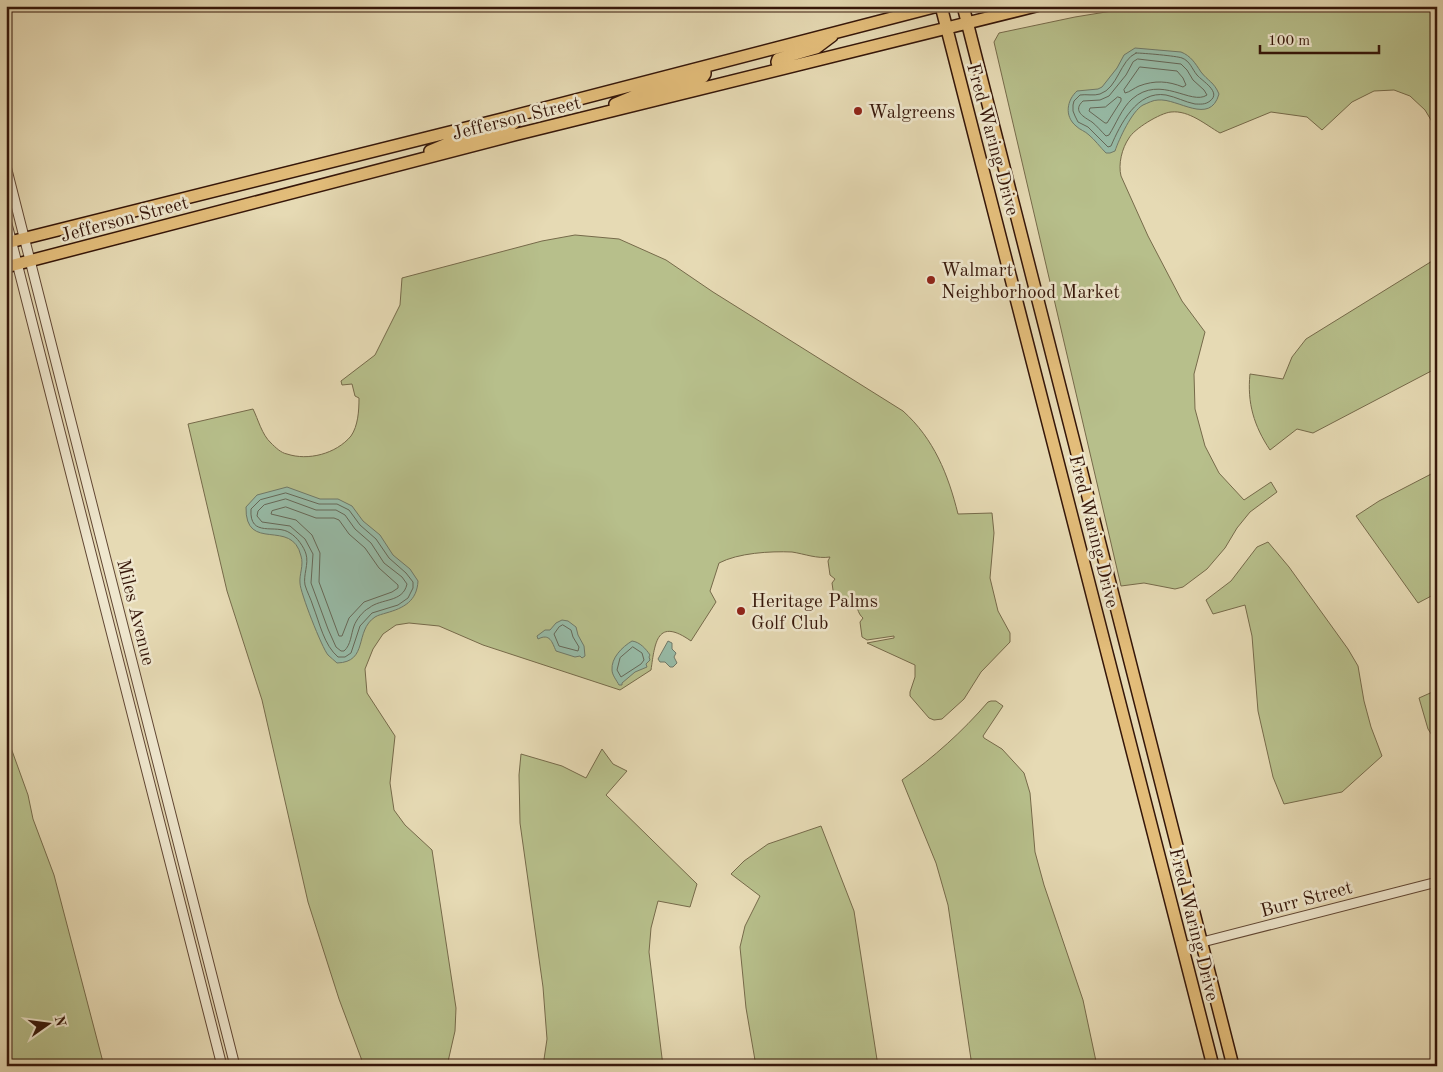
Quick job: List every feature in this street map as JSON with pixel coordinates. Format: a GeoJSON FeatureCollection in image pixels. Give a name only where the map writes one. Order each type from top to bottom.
{"type":"FeatureCollection","features":[{"type":"Feature","properties":{"kind":"main road","name":"Fred Waring Drive"},"geometry":{"type":"LineString","coordinates":[[940,6],[947,27],[1213,1066]]}},
{"type":"Feature","properties":{"kind":"main road","name":"Jefferson Street"},"geometry":{"type":"LineString","coordinates":[[9,243],[514,116],[940,6]]}},
{"type":"Feature","properties":{"kind":"main road","name":"Fred Waring Drive"},"geometry":{"type":"LineString","coordinates":[[963,6],[1233,1066]]}},
{"type":"Feature","properties":{"kind":"main road","name":"Jefferson Street"},"geometry":{"type":"LineString","coordinates":[[12,265],[399,165],[1036,6]]}},
{"type":"Feature","properties":{"kind":"main road"},"geometry":{"type":"LineString","coordinates":[[779,69],[778,59],[816,48],[838,32]]}},
{"type":"Feature","properties":{"kind":"main road"},"geometry":{"type":"LineString","coordinates":[[581,119],[638,94],[703,77],[705,67]]}},
{"type":"Feature","properties":{"kind":"main road"},"geometry":{"type":"LineString","coordinates":[[399,165],[449,143],[508,127],[514,123],[514,116]]}},
{"type":"Feature","properties":{"kind":"street","name":"Miles Avenue"},"geometry":{"type":"LineString","coordinates":[[6,166],[235,1066]]}},
{"type":"Feature","properties":{"kind":"street","name":"Miles Avenue"},"geometry":{"type":"LineString","coordinates":[[6,220],[12,265],[222,1066]]}},
{"type":"Feature","properties":{"kind":"street","name":"Burr Street"},"geometry":{"type":"LineString","coordinates":[[1183,947],[1437,882]]}},
{"type":"Feature","properties":{"kind":"shaded area"},"geometry":{"type":"Polygon","coordinates":[[[1178,6],[1437,6],[1437,130],[1425,110],[1410,96],[1394,90],[1374,91],[1352,102],[1322,130],[1307,117],[1271,112],[1220,133],[1184,113],[1171,112],[1160,115],[1142,126],[1132,134],[1127,142],[1120,161],[1121,176],[1148,236],[1182,301],[1205,332],[1194,374],[1195,409],[1205,446],[1219,473],[1244,500],[1271,482],[1277,492],[1250,512],[1237,528],[1225,548],[1207,569],[1183,587],[1175,589],[1144,583],[1121,586],[994,42],[999,33],[1075,17],[1118,10],[1178,6]]]}},
{"type":"Feature","properties":{"kind":"shaded area"},"geometry":{"type":"Polygon","coordinates":[[[575,235],[619,239],[666,260],[713,292],[903,411],[923,433],[938,458],[950,485],[958,514],[992,513],[994,533],[990,578],[998,611],[1010,633],[1010,642],[981,672],[964,699],[942,719],[934,720],[929,718],[910,696],[915,677],[915,665],[867,643],[894,638],[894,636],[867,640],[862,637],[860,622],[863,618],[858,609],[858,598],[838,601],[834,597],[832,583],[835,579],[830,575],[828,561],[830,557],[816,557],[792,552],[754,553],[719,563],[710,591],[716,602],[691,641],[671,631],[664,632],[656,642],[651,670],[620,690],[483,645],[439,626],[409,623],[396,625],[383,634],[373,649],[365,669],[367,693],[395,736],[390,783],[394,810],[405,825],[432,850],[456,1008],[455,1031],[447,1066],[364,1066],[339,999],[308,902],[262,700],[227,591],[188,424],[253,409],[265,436],[283,452],[304,457],[330,451],[351,436],[358,418],[359,398],[355,396],[352,384],[342,385],[341,381],[375,355],[400,305],[402,278],[542,241],[575,235]]]}},
{"type":"Feature","properties":{"kind":"shaded area"},"geometry":{"type":"Polygon","coordinates":[[[1437,258],[1437,368],[1313,433],[1297,429],[1270,450],[1253,414],[1249,385],[1250,374],[1283,379],[1292,357],[1306,339],[1437,258]]]}},
{"type":"Feature","properties":{"kind":"shaded area"},"geometry":{"type":"Polygon","coordinates":[[[1437,471],[1437,593],[1418,603],[1356,516],[1379,501],[1437,471]]]}},
{"type":"Feature","properties":{"kind":"shaded area"},"geometry":{"type":"Polygon","coordinates":[[[1268,542],[1289,567],[1348,649],[1358,666],[1364,701],[1382,756],[1342,792],[1284,804],[1273,777],[1258,711],[1252,636],[1245,605],[1213,614],[1206,600],[1231,581],[1257,547],[1268,542]]]}},
{"type":"Feature","properties":{"kind":"shaded area"},"geometry":{"type":"Polygon","coordinates":[[[1437,690],[1437,743],[1428,729],[1419,698],[1437,690]]]}},
{"type":"Feature","properties":{"kind":"shaded area"},"geometry":{"type":"Polygon","coordinates":[[[991,701],[996,701],[1003,706],[983,736],[1002,749],[1024,773],[1030,793],[1035,852],[1044,885],[1083,1000],[1097,1066],[972,1066],[948,905],[936,863],[902,780],[947,744],[991,701]]]}},
{"type":"Feature","properties":{"kind":"shaded area"},"geometry":{"type":"Polygon","coordinates":[[[6,734],[28,795],[33,819],[54,875],[104,1066],[6,1066],[6,734]]]}},
{"type":"Feature","properties":{"kind":"shaded area"},"geometry":{"type":"Polygon","coordinates":[[[602,749],[613,764],[627,771],[606,795],[697,884],[690,907],[658,901],[651,928],[649,952],[663,1066],[543,1066],[547,1039],[543,987],[520,823],[519,775],[521,754],[562,766],[586,778],[602,749]]]}},
{"type":"Feature","properties":{"kind":"shaded area"},"geometry":{"type":"Polygon","coordinates":[[[821,826],[854,911],[878,1066],[756,1066],[746,1008],[740,947],[745,926],[760,896],[731,874],[744,861],[768,844],[821,826]]]}},
{"type":"Feature","properties":{"kind":"water"},"geometry":{"type":"Polygon","coordinates":[[[1135,48],[1181,52],[1192,60],[1219,94],[1215,103],[1208,108],[1193,108],[1166,100],[1154,100],[1143,105],[1130,119],[1115,151],[1106,153],[1086,132],[1072,122],[1068,113],[1069,103],[1077,91],[1102,87],[1117,68],[1124,55],[1135,48]]]}},
{"type":"Feature","properties":{"kind":"water"},"geometry":{"type":"Polygon","coordinates":[[[287,487],[320,499],[338,499],[352,506],[363,521],[380,535],[393,555],[410,569],[418,581],[415,594],[408,603],[398,609],[376,616],[369,623],[358,652],[347,661],[337,663],[328,655],[321,642],[301,588],[302,559],[296,545],[288,538],[261,533],[253,529],[248,521],[246,507],[257,495],[287,487]]]}},
{"type":"Feature","properties":{"kind":"water"},"geometry":{"type":"Polygon","coordinates":[[[562,620],[568,621],[576,627],[584,646],[585,656],[582,658],[556,651],[548,638],[542,637],[538,639],[537,636],[545,630],[550,630],[556,623],[562,620]]]}},
{"type":"Feature","properties":{"kind":"water"},"geometry":{"type":"Polygon","coordinates":[[[632,641],[645,648],[650,655],[650,660],[646,664],[647,667],[635,672],[622,685],[619,685],[612,672],[613,661],[621,650],[632,641]]]}},
{"type":"Feature","properties":{"kind":"water"},"geometry":{"type":"Polygon","coordinates":[[[668,641],[672,643],[672,649],[676,653],[674,657],[677,663],[673,667],[670,667],[665,662],[660,662],[658,659],[668,641]]]}},
{"type":"Feature","properties":{"kind":"place","name":"Walgreens"},"geometry":{"type":"Point","coordinates":[858,111]}},
{"type":"Feature","properties":{"kind":"place","name":"Walmart Neighborhood Market"},"geometry":{"type":"Point","coordinates":[931,280]}},
{"type":"Feature","properties":{"kind":"place","name":"Heritage Palms Golf Club"},"geometry":{"type":"Point","coordinates":[741,611]}}]}
